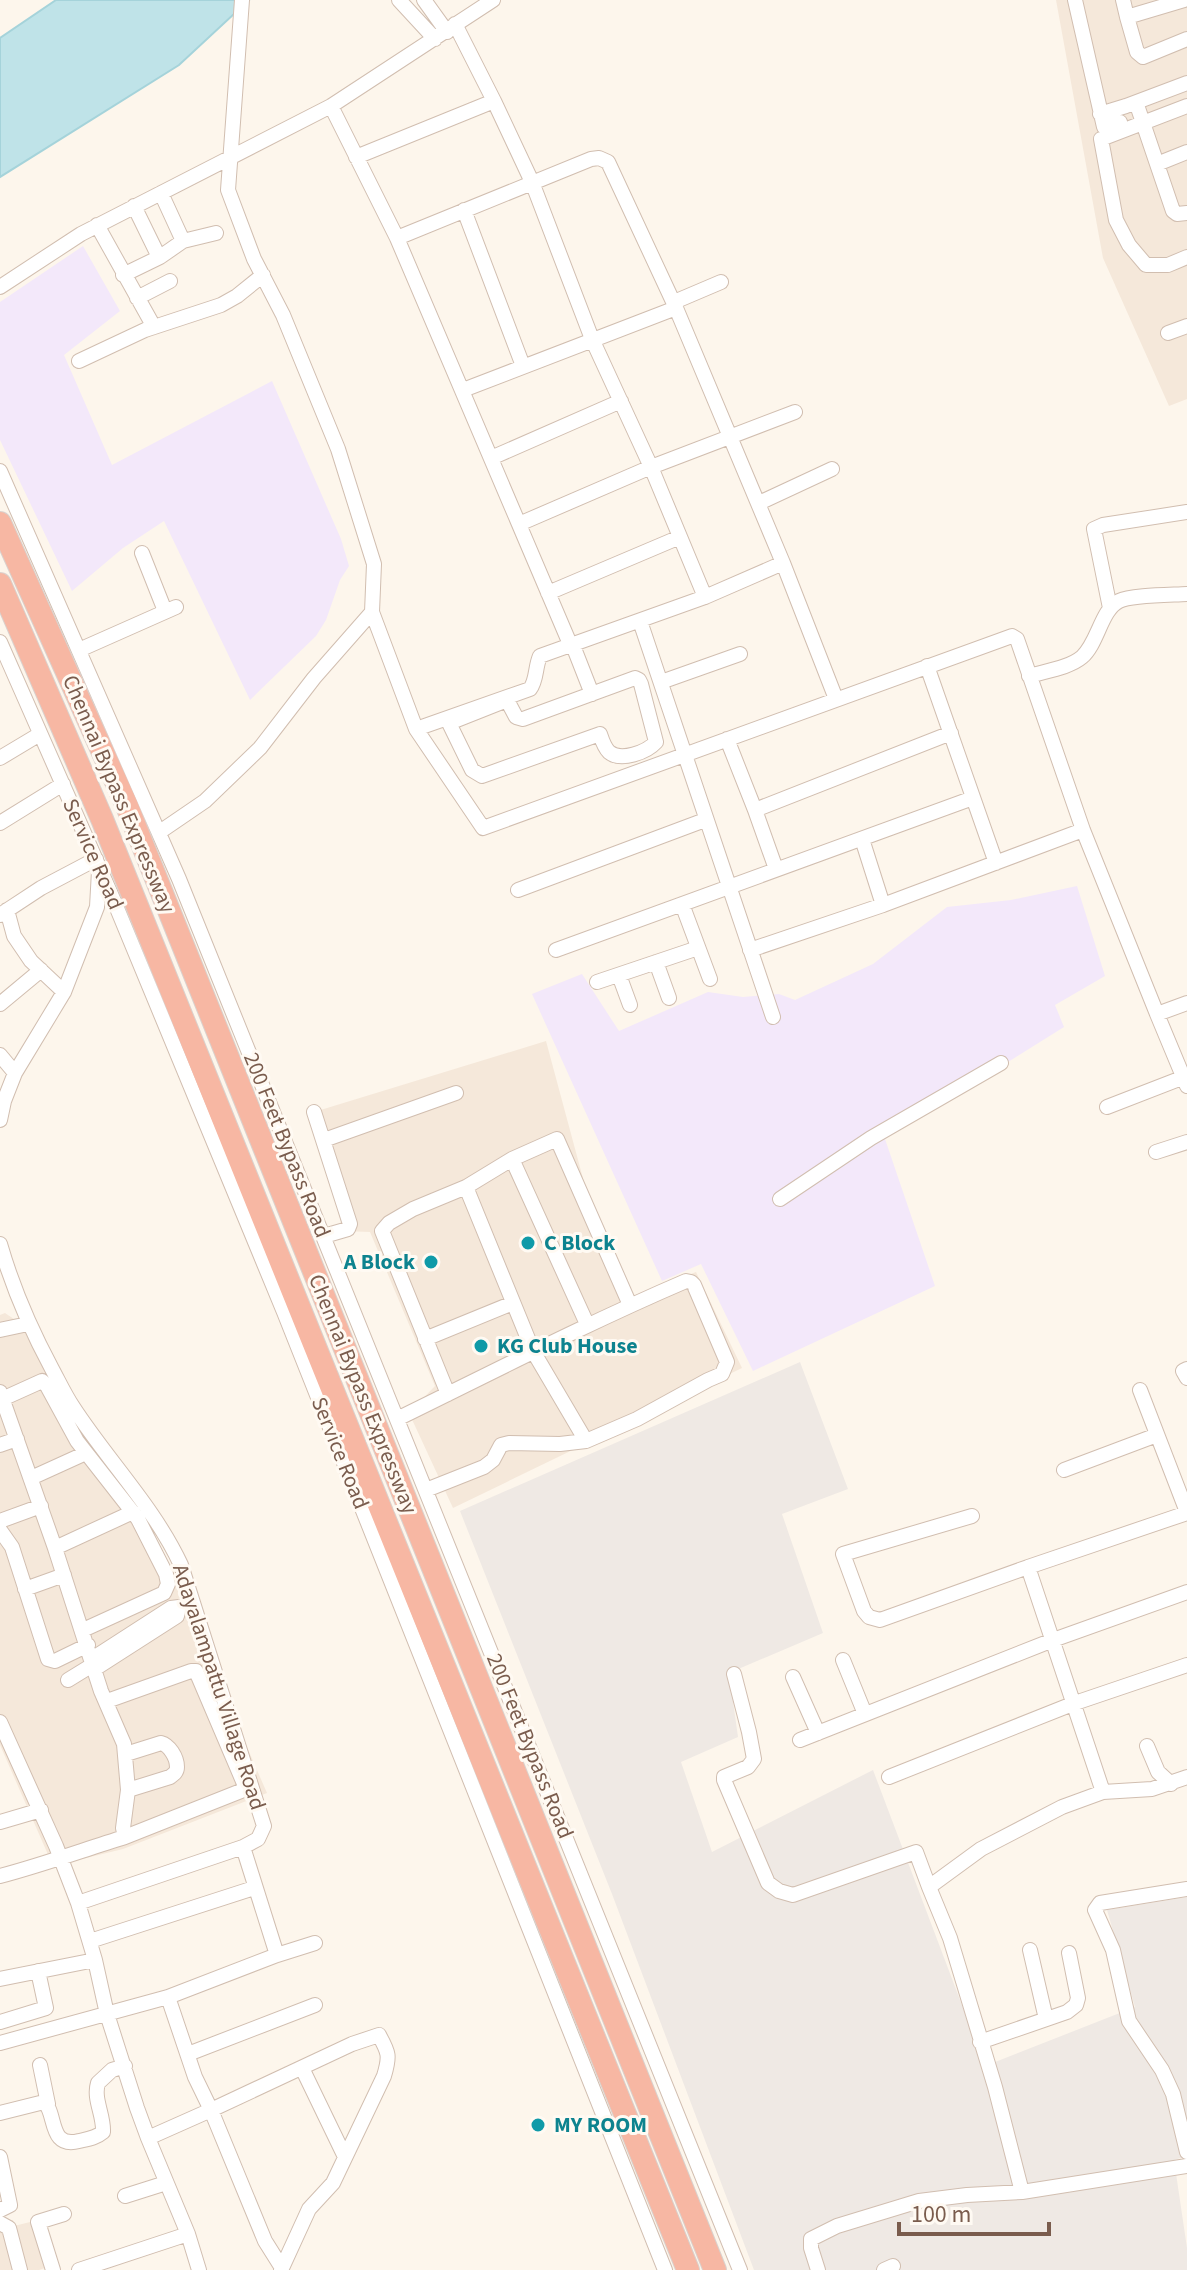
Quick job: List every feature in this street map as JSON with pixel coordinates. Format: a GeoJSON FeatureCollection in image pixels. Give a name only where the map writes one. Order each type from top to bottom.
{"type":"FeatureCollection","features":[{"type":"Feature","properties":{"kind":"highway","name":"Chennai Bypass Expressway"},"geometry":{"type":"LineString","coordinates":[[0,523],[127,806],[715,2270]]}},
{"type":"Feature","properties":{"kind":"highway","name":"Chennai Bypass Expressway"},"geometry":{"type":"LineString","coordinates":[[0,584],[102,819],[688,2270]]}},
{"type":"Feature","properties":{"kind":"street"},"geometry":{"type":"LineString","coordinates":[[242,0],[228,190],[254,259],[299,352],[343,464],[374,564],[372,612],[416,729],[483,828],[1012,636],[1017,639],[1083,830],[1186,1079],[1107,1107]]}},
{"type":"Feature","properties":{"kind":"street"},"geometry":{"type":"LineString","coordinates":[[399,0],[445,32]]}},
{"type":"Feature","properties":{"kind":"street"},"geometry":{"type":"LineString","coordinates":[[424,0],[494,101],[532,182],[592,339],[651,467],[705,597]]}},
{"type":"Feature","properties":{"kind":"street"},"geometry":{"type":"LineString","coordinates":[[0,287],[97,225],[331,106],[493,0]]}},
{"type":"Feature","properties":{"kind":"street"},"geometry":{"type":"LineString","coordinates":[[1075,0],[1104,127],[1182,98]]}},
{"type":"Feature","properties":{"kind":"street"},"geometry":{"type":"LineString","coordinates":[[1123,0],[1137,52],[1143,57],[1187,39]]}},
{"type":"Feature","properties":{"kind":"street"},"geometry":{"type":"LineString","coordinates":[[1127,17],[1184,0]]}},
{"type":"Feature","properties":{"kind":"street"},"geometry":{"type":"LineString","coordinates":[[1100,116],[1187,83]]}},
{"type":"Feature","properties":{"kind":"street"},"geometry":{"type":"LineString","coordinates":[[356,157],[494,101]]}},
{"type":"Feature","properties":{"kind":"street"},"geometry":{"type":"LineString","coordinates":[[331,106],[397,238],[592,694]]}},
{"type":"Feature","properties":{"kind":"street"},"geometry":{"type":"LineString","coordinates":[[1140,116],[1173,211],[1177,214],[1187,213]]}},
{"type":"Feature","properties":{"kind":"street"},"geometry":{"type":"LineString","coordinates":[[1140,116],[1101,139],[1116,220],[1129,245],[1146,265],[1168,265],[1187,259]]}},
{"type":"Feature","properties":{"kind":"street"},"geometry":{"type":"LineString","coordinates":[[1157,164],[1187,152]]}},
{"type":"Feature","properties":{"kind":"street"},"geometry":{"type":"LineString","coordinates":[[397,238],[591,159],[608,162],[675,305],[759,503],[836,699]]}},
{"type":"Feature","properties":{"kind":"street"},"geometry":{"type":"LineString","coordinates":[[161,193],[183,241]]}},
{"type":"Feature","properties":{"kind":"street"},"geometry":{"type":"LineString","coordinates":[[134,206],[157,253]]}},
{"type":"Feature","properties":{"kind":"street"},"geometry":{"type":"LineString","coordinates":[[464,210],[523,366]]}},
{"type":"Feature","properties":{"kind":"street"},"geometry":{"type":"LineString","coordinates":[[97,225],[154,327]]}},
{"type":"Feature","properties":{"kind":"street"},"geometry":{"type":"LineString","coordinates":[[123,275],[160,257],[183,241],[216,233]]}},
{"type":"Feature","properties":{"kind":"street"},"geometry":{"type":"LineString","coordinates":[[1164,271],[1187,259]]}},
{"type":"Feature","properties":{"kind":"street"},"geometry":{"type":"LineString","coordinates":[[79,361],[154,327],[221,305],[263,275]]}},
{"type":"Feature","properties":{"kind":"street"},"geometry":{"type":"LineString","coordinates":[[137,298],[170,281]]}},
{"type":"Feature","properties":{"kind":"street"},"geometry":{"type":"LineString","coordinates":[[463,390],[675,305],[721,282]]}},
{"type":"Feature","properties":{"kind":"street"},"geometry":{"type":"LineString","coordinates":[[1168,333],[1187,326]]}},
{"type":"Feature","properties":{"kind":"street"},"geometry":{"type":"LineString","coordinates":[[491,458],[621,401]]}},
{"type":"Feature","properties":{"kind":"street"},"geometry":{"type":"LineString","coordinates":[[519,524],[651,467],[795,412]]}},
{"type":"Feature","properties":{"kind":"street"},"geometry":{"type":"LineString","coordinates":[[759,503],[832,469]]}},
{"type":"Feature","properties":{"kind":"street","name":"200 Feet Bypass Road"},"geometry":{"type":"LineString","coordinates":[[0,471],[158,830],[740,2270]]}},
{"type":"Feature","properties":{"kind":"street"},"geometry":{"type":"LineString","coordinates":[[1110,608],[1094,529],[1187,512]]}},
{"type":"Feature","properties":{"kind":"street"},"geometry":{"type":"LineString","coordinates":[[548,593],[680,537]]}},
{"type":"Feature","properties":{"kind":"street"},"geometry":{"type":"LineString","coordinates":[[79,650],[170,609],[142,553]]}},
{"type":"Feature","properties":{"kind":"street"},"geometry":{"type":"LineString","coordinates":[[416,729],[530,689],[535,683],[540,656],[705,597],[783,563]]}},
{"type":"Feature","properties":{"kind":"street"},"geometry":{"type":"LineString","coordinates":[[1029,676],[1083,657],[1110,608],[1121,600],[1187,594]]}},
{"type":"Feature","properties":{"kind":"street"},"geometry":{"type":"LineString","coordinates":[[158,830],[205,801],[260,748],[314,678],[372,612]]}},
{"type":"Feature","properties":{"kind":"street"},"geometry":{"type":"LineString","coordinates":[[640,621],[773,1017]]}},
{"type":"Feature","properties":{"kind":"street","name":"Service Road"},"geometry":{"type":"LineString","coordinates":[[0,642],[98,863],[284,1312],[665,2270]]}},
{"type":"Feature","properties":{"kind":"street"},"geometry":{"type":"LineString","coordinates":[[661,682],[740,654]]}},
{"type":"Feature","properties":{"kind":"street"},"geometry":{"type":"LineString","coordinates":[[927,666],[996,863]]}},
{"type":"Feature","properties":{"kind":"street"},"geometry":{"type":"LineString","coordinates":[[635,678],[639,680],[656,742],[652,747],[619,756],[610,753],[600,734],[482,776],[472,770],[449,723],[507,700],[516,717],[523,719],[635,678]]}},
{"type":"Feature","properties":{"kind":"street"},"geometry":{"type":"LineString","coordinates":[[755,810],[951,733]]}},
{"type":"Feature","properties":{"kind":"street"},"geometry":{"type":"LineString","coordinates":[[0,758],[40,734]]}},
{"type":"Feature","properties":{"kind":"street"},"geometry":{"type":"LineString","coordinates":[[727,739],[776,869]]}},
{"type":"Feature","properties":{"kind":"street"},"geometry":{"type":"LineString","coordinates":[[652,747],[658,764]]}},
{"type":"Feature","properties":{"kind":"street"},"geometry":{"type":"LineString","coordinates":[[0,823],[63,784]]}},
{"type":"Feature","properties":{"kind":"street"},"geometry":{"type":"LineString","coordinates":[[556,950],[973,798]]}},
{"type":"Feature","properties":{"kind":"street"},"geometry":{"type":"LineString","coordinates":[[518,890],[705,820]]}},
{"type":"Feature","properties":{"kind":"street"},"geometry":{"type":"LineString","coordinates":[[750,950],[883,905],[1083,830]]}},
{"type":"Feature","properties":{"kind":"street"},"geometry":{"type":"LineString","coordinates":[[862,839],[883,905]]}},
{"type":"Feature","properties":{"kind":"street"},"geometry":{"type":"LineString","coordinates":[[0,1120],[8,1072],[64,992],[97,907],[98,863],[41,888],[3,912],[31,961],[64,992]]}},
{"type":"Feature","properties":{"kind":"street"},"geometry":{"type":"LineString","coordinates":[[682,904],[710,979]]}},
{"type":"Feature","properties":{"kind":"street"},"geometry":{"type":"LineString","coordinates":[[597,982],[698,948]]}},
{"type":"Feature","properties":{"kind":"street"},"geometry":{"type":"LineString","coordinates":[[656,962],[669,998]]}},
{"type":"Feature","properties":{"kind":"street"},"geometry":{"type":"LineString","coordinates":[[0,1004],[41,970]]}},
{"type":"Feature","properties":{"kind":"street"},"geometry":{"type":"LineString","coordinates":[[619,975],[630,1005]]}},
{"type":"Feature","properties":{"kind":"street"},"geometry":{"type":"LineString","coordinates":[[1157,1014],[1187,1003]]}},
{"type":"Feature","properties":{"kind":"street"},"geometry":{"type":"LineString","coordinates":[[0,1055],[8,1072]]}},
{"type":"Feature","properties":{"kind":"street"},"geometry":{"type":"LineString","coordinates":[[780,1199],[871,1138],[1001,1063]]}},
{"type":"Feature","properties":{"kind":"street"},"geometry":{"type":"LineString","coordinates":[[324,1140],[456,1093]]}},
{"type":"Feature","properties":{"kind":"street"},"geometry":{"type":"LineString","coordinates":[[314,1112],[350,1224],[348,1229],[324,1236]]}},
{"type":"Feature","properties":{"kind":"street"},"geometry":{"type":"LineString","coordinates":[[448,1394],[382,1231],[389,1223],[413,1209],[466,1187],[512,1159],[557,1139],[630,1305]]}},
{"type":"Feature","properties":{"kind":"street"},"geometry":{"type":"LineString","coordinates":[[1156,1152],[1187,1142]]}},
{"type":"Feature","properties":{"kind":"street"},"geometry":{"type":"LineString","coordinates":[[512,1159],[587,1324]]}},
{"type":"Feature","properties":{"kind":"street"},"geometry":{"type":"LineString","coordinates":[[466,1187],[533,1351],[586,1441]]}},
{"type":"Feature","properties":{"kind":"street","name":"Adayalampattu Village Road"},"geometry":{"type":"LineString","coordinates":[[0,1244],[10,1281],[28,1324],[72,1406],[171,1542],[181,1565],[264,1826],[258,1839],[243,1847]]}},
{"type":"Feature","properties":{"kind":"street"},"geometry":{"type":"LineString","coordinates":[[397,1419],[587,1324],[686,1281],[691,1282],[727,1362],[722,1374],[637,1419],[586,1441],[501,1445],[493,1460],[484,1467],[426,1490]]}},
{"type":"Feature","properties":{"kind":"street"},"geometry":{"type":"LineString","coordinates":[[425,1339],[513,1303]]}},
{"type":"Feature","properties":{"kind":"street"},"geometry":{"type":"LineString","coordinates":[[0,1330],[28,1324]]}},
{"type":"Feature","properties":{"kind":"street"},"geometry":{"type":"LineString","coordinates":[[1187,1369],[1183,1371],[1187,1378]]}},
{"type":"Feature","properties":{"kind":"street"},"geometry":{"type":"LineString","coordinates":[[83,1630],[164,1593],[167,1589],[166,1574],[138,1519],[77,1441],[42,1381],[1,1396],[93,1659],[101,1691],[126,1754],[128,1790],[123,1828],[125,1837]]}},
{"type":"Feature","properties":{"kind":"street"},"geometry":{"type":"LineString","coordinates":[[972,1516],[843,1554],[869,1617],[880,1620],[1187,1512],[1140,1390]]}},
{"type":"Feature","properties":{"kind":"street"},"geometry":{"type":"LineString","coordinates":[[1064,1470],[1157,1435]]}},
{"type":"Feature","properties":{"kind":"street"},"geometry":{"type":"LineString","coordinates":[[0,1445],[17,1439]]}},
{"type":"Feature","properties":{"kind":"street"},"geometry":{"type":"LineString","coordinates":[[31,1478],[86,1453]]}},
{"type":"Feature","properties":{"kind":"street"},"geometry":{"type":"LineString","coordinates":[[0,1521],[41,1506]]}},
{"type":"Feature","properties":{"kind":"street"},"geometry":{"type":"LineString","coordinates":[[55,1548],[133,1512]]}},
{"type":"Feature","properties":{"kind":"street"},"geometry":{"type":"LineString","coordinates":[[0,1530],[12,1547],[48,1659],[93,1659]]}},
{"type":"Feature","properties":{"kind":"street"},"geometry":{"type":"LineString","coordinates":[[1028,1567],[1103,1792]]}},
{"type":"Feature","properties":{"kind":"street"},"geometry":{"type":"LineString","coordinates":[[25,1589],[64,1575]]}},
{"type":"Feature","properties":{"kind":"street"},"geometry":{"type":"LineString","coordinates":[[800,1740],[1053,1640],[1187,1592]]}},
{"type":"Feature","properties":{"kind":"street"},"geometry":{"type":"LineString","coordinates":[[68,1680],[93,1659],[171,1608],[193,1600]]}},
{"type":"Feature","properties":{"kind":"street"},"geometry":{"type":"LineString","coordinates":[[843,1660],[865,1714]]}},
{"type":"Feature","properties":{"kind":"street"},"geometry":{"type":"LineString","coordinates":[[889,1777],[1075,1703],[1187,1665]]}},
{"type":"Feature","properties":{"kind":"street"},"geometry":{"type":"LineString","coordinates":[[0,1876],[125,1837],[241,1791],[245,1786],[196,1671],[107,1701]]}},
{"type":"Feature","properties":{"kind":"street"},"geometry":{"type":"LineString","coordinates":[[734,1674],[754,1759],[751,1765],[724,1777],[724,1780],[768,1883],[779,1891],[793,1895],[916,1852],[950,1938],[1022,2192]]}},
{"type":"Feature","properties":{"kind":"street"},"geometry":{"type":"LineString","coordinates":[[793,1677],[818,1733]]}},
{"type":"Feature","properties":{"kind":"street"},"geometry":{"type":"LineString","coordinates":[[0,1722],[4,1740],[41,1810],[78,1903],[107,2014],[148,2138],[188,2234],[199,2270]]}},
{"type":"Feature","properties":{"kind":"street"},"geometry":{"type":"LineString","coordinates":[[126,1754],[166,1744],[177,1767],[170,1777],[128,1790]]}},
{"type":"Feature","properties":{"kind":"street"},"geometry":{"type":"LineString","coordinates":[[1147,1746],[1158,1772],[1171,1784]]}},
{"type":"Feature","properties":{"kind":"street"},"geometry":{"type":"LineString","coordinates":[[929,1887],[981,1849],[1062,1807],[1103,1792],[1152,1789],[1187,1777]]}},
{"type":"Feature","properties":{"kind":"street"},"geometry":{"type":"LineString","coordinates":[[0,1822],[41,1810]]}},
{"type":"Feature","properties":{"kind":"street"},"geometry":{"type":"LineString","coordinates":[[78,1903],[243,1847],[277,1955]]}},
{"type":"Feature","properties":{"kind":"street"},"geometry":{"type":"LineString","coordinates":[[90,1941],[254,1888]]}},
{"type":"Feature","properties":{"kind":"street"},"geometry":{"type":"LineString","coordinates":[[1187,1889],[1100,1903],[1095,1910],[1113,1950],[1129,2021],[1162,2070],[1173,2094],[1187,2152]]}},
{"type":"Feature","properties":{"kind":"street"},"geometry":{"type":"LineString","coordinates":[[0,2043],[168,1997],[315,1943]]}},
{"type":"Feature","properties":{"kind":"street"},"geometry":{"type":"LineString","coordinates":[[1030,1950],[1046,2019]]}},
{"type":"Feature","properties":{"kind":"street"},"geometry":{"type":"LineString","coordinates":[[980,2042],[1067,2012],[1076,2005],[1078,1998],[1069,1953]]}},
{"type":"Feature","properties":{"kind":"street"},"geometry":{"type":"LineString","coordinates":[[0,1979],[95,1960]]}},
{"type":"Feature","properties":{"kind":"street"},"geometry":{"type":"LineString","coordinates":[[0,2022],[46,2008],[38,1971]]}},
{"type":"Feature","properties":{"kind":"street"},"geometry":{"type":"LineString","coordinates":[[168,1997],[195,2077],[265,2241],[281,2269]]}},
{"type":"Feature","properties":{"kind":"street"},"geometry":{"type":"LineString","coordinates":[[188,2054],[315,2005]]}},
{"type":"Feature","properties":{"kind":"street"},"geometry":{"type":"LineString","coordinates":[[148,2138],[352,2044],[379,2035],[388,2051],[389,2061],[384,2076],[333,2183],[309,2209],[281,2269]]}},
{"type":"Feature","properties":{"kind":"street"},"geometry":{"type":"LineString","coordinates":[[40,2065],[52,2126],[63,2140],[72,2143],[98,2137],[103,2132],[98,2083],[112,2070],[125,2066]]}},
{"type":"Feature","properties":{"kind":"street"},"geometry":{"type":"LineString","coordinates":[[302,2068],[345,2157]]}},
{"type":"Feature","properties":{"kind":"street"},"geometry":{"type":"LineString","coordinates":[[0,2113],[30,2104],[48,2104]]}},
{"type":"Feature","properties":{"kind":"street"},"geometry":{"type":"LineString","coordinates":[[0,2210],[10,2205],[1,2163]]}},
{"type":"Feature","properties":{"kind":"street"},"geometry":{"type":"LineString","coordinates":[[818,2270],[811,2239],[837,2226],[919,2201],[1022,2192],[1187,2166]]}},
{"type":"Feature","properties":{"kind":"street"},"geometry":{"type":"LineString","coordinates":[[125,2196],[166,2183]]}},
{"type":"Feature","properties":{"kind":"street"},"geometry":{"type":"LineString","coordinates":[[53,2270],[38,2222],[64,2214]]}},
{"type":"Feature","properties":{"kind":"street"},"geometry":{"type":"LineString","coordinates":[[0,2223],[9,2228],[20,2270]]}},
{"type":"Feature","properties":{"kind":"street"},"geometry":{"type":"LineString","coordinates":[[79,2270],[188,2234]]}},
{"type":"Feature","properties":{"kind":"shaded area"},"geometry":{"type":"Polygon","coordinates":[[[1056,0],[1187,0],[1187,399],[1169,406],[1103,258],[1056,0]]]}},
{"type":"Feature","properties":{"kind":"shaded area"},"geometry":{"type":"Polygon","coordinates":[[[83,246],[120,311],[64,355],[112,465],[272,381],[341,539],[349,566],[340,580],[326,620],[316,636],[250,700],[164,521],[123,548],[72,591],[0,440],[0,302],[83,246]]]}},
{"type":"Feature","properties":{"kind":"shaded area"},"geometry":{"type":"Polygon","coordinates":[[[1077,886],[1105,976],[1055,1005],[1064,1027],[885,1139],[935,1286],[753,1371],[701,1264],[662,1281],[532,994],[582,974],[619,1031],[708,992],[743,997],[779,994],[795,1000],[873,964],[947,907],[1011,900],[1077,886]]]}},
{"type":"Feature","properties":{"kind":"shaded area"},"geometry":{"type":"Polygon","coordinates":[[[546,1041],[588,1197],[634,1297],[696,1272],[742,1368],[453,1508],[409,1413],[435,1386],[370,1232],[343,1231],[314,1112],[546,1041]]]}},
{"type":"Feature","properties":{"kind":"shaded area"},"geometry":{"type":"Polygon","coordinates":[[[5,1313],[33,1332],[162,1553],[267,1793],[123,1849],[53,1866],[0,1745],[0,1315],[5,1313]]]}},
{"type":"Feature","properties":{"kind":"shaded area"},"geometry":{"type":"Polygon","coordinates":[[[800,1362],[848,1489],[782,1514],[823,1633],[729,1673],[738,1737],[681,1762],[712,1852],[873,1770],[985,2066],[1135,2007],[1107,1910],[1187,1897],[1187,2156],[1174,2160],[1187,2248],[1187,2270],[754,2270],[612,1894],[460,1511],[800,1362]]]}},
{"type":"Feature","properties":{"kind":"shaded area"},"geometry":{"type":"Polygon","coordinates":[[[13,2220],[14,2226],[34,2221],[48,2267],[39,2270],[0,2270],[0,2223],[13,2220]]]}},
{"type":"Feature","properties":{"kind":"water"},"geometry":{"type":"Polygon","coordinates":[[[56,0],[249,0],[179,65],[0,177],[0,38],[56,0]]]}},
{"type":"Feature","properties":{"kind":"place","name":"C Block"},"geometry":{"type":"Point","coordinates":[528,1243]}},
{"type":"Feature","properties":{"kind":"place","name":"A Block"},"geometry":{"type":"Point","coordinates":[431,1262]}},
{"type":"Feature","properties":{"kind":"place","name":"KG Club House"},"geometry":{"type":"Point","coordinates":[481,1346]}},
{"type":"Feature","properties":{"kind":"place","name":"MY ROOM"},"geometry":{"type":"Point","coordinates":[538,2125]}}]}
